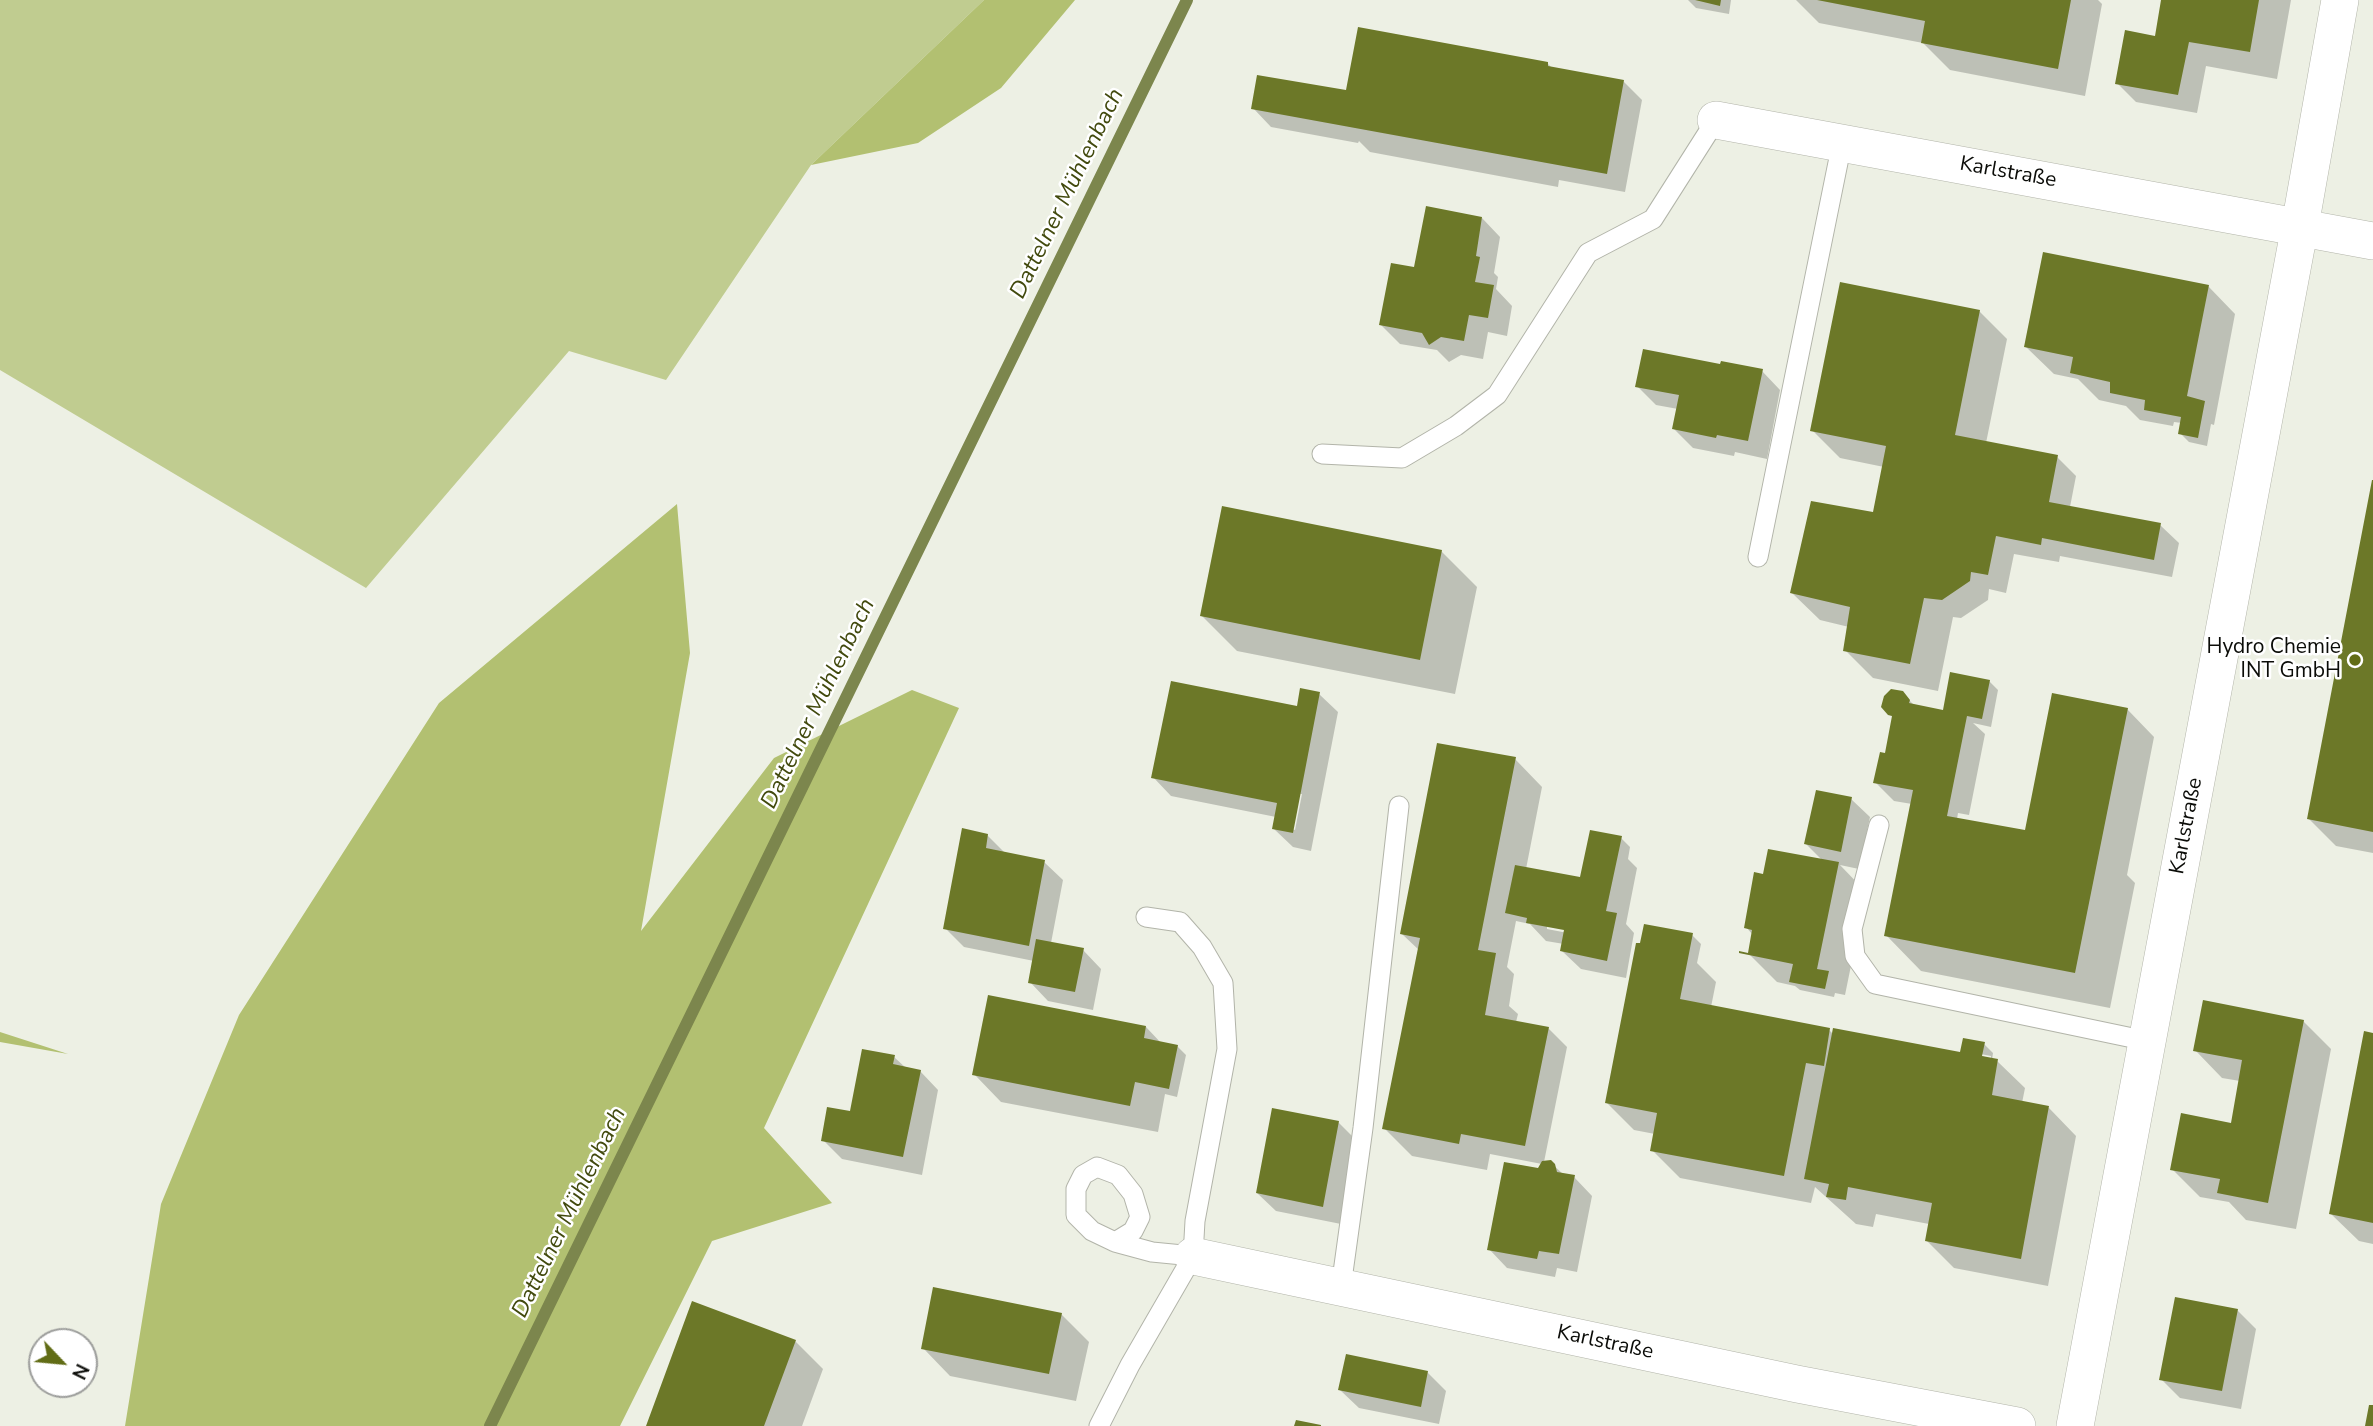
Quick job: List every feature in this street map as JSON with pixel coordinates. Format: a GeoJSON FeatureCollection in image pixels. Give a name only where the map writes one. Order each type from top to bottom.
{"type":"FeatureCollection","features":[{"type":"Feature","properties":{"kind":"street","name":"Karlstraße"},"geometry":{"type":"LineString","coordinates":[[2075,1426],[2340,0]]}},
{"type":"Feature","properties":{"kind":"street","name":"Karlstraße"},"geometry":{"type":"LineString","coordinates":[[1716,120],[2373,241]]}},
{"type":"Feature","properties":{"kind":"street","name":"Karlstraße"},"geometry":{"type":"LineString","coordinates":[[1193,1256],[1797,1384],[2017,1426]]}},
{"type":"Feature","properties":{"kind":"lane"},"geometry":{"type":"LineString","coordinates":[[1322,454],[1402,458],[1456,426],[1497,395],[1588,253],[1653,219],[1716,120]]}},
{"type":"Feature","properties":{"kind":"lane"},"geometry":{"type":"LineString","coordinates":[[1758,557],[1842,143]]}},
{"type":"Feature","properties":{"kind":"lane"},"geometry":{"type":"LineString","coordinates":[[1341,1287],[1363,1128],[1399,806]]}},
{"type":"Feature","properties":{"kind":"lane"},"geometry":{"type":"LineString","coordinates":[[1879,825],[1852,929],[1855,956],[1875,984],[2147,1041]]}},
{"type":"Feature","properties":{"kind":"lane"},"geometry":{"type":"LineString","coordinates":[[1100,1426],[1130,1365],[1193,1256],[1195,1221],[1227,1049],[1223,983],[1202,947],[1180,922],[1146,917]]}},
{"type":"Feature","properties":{"kind":"lane"},"geometry":{"type":"LineString","coordinates":[[1115,1242],[1152,1252],[1193,1256]]}},
{"type":"Feature","properties":{"kind":"green space"},"geometry":{"type":"Polygon","coordinates":[[[0,0],[984,0],[811,165],[666,380],[569,351],[366,588],[0,370],[0,0]]]}},
{"type":"Feature","properties":{"kind":"green space"},"geometry":{"type":"Polygon","coordinates":[[[984,0],[1075,0],[1001,88],[918,143],[811,165],[984,0]]]}},
{"type":"Feature","properties":{"kind":"green space"},"geometry":{"type":"Polygon","coordinates":[[[677,504],[690,653],[641,931],[774,758],[912,690],[959,708],[764,1128],[832,1203],[712,1241],[620,1426],[125,1426],[161,1204],[239,1015],[439,703],[677,504]]]}},
{"type":"Feature","properties":{"kind":"green space"},"geometry":{"type":"Polygon","coordinates":[[[0,1032],[68,1054],[0,1042],[0,1032]]]}},
{"type":"Feature","properties":{"kind":"building"},"geometry":{"type":"Polygon","coordinates":[[[1695,0],[1721,0],[1720,6],[1695,0]]]}},
{"type":"Feature","properties":{"kind":"building"},"geometry":{"type":"Polygon","coordinates":[[[1817,0],[2071,0],[2058,69],[1921,43],[1925,21],[1817,0]]]}},
{"type":"Feature","properties":{"kind":"building"},"geometry":{"type":"Polygon","coordinates":[[[2161,0],[2259,0],[2250,52],[2189,42],[2178,95],[2115,84],[2125,30],[2155,36],[2161,0]]]}},
{"type":"Feature","properties":{"kind":"building"},"geometry":{"type":"Polygon","coordinates":[[[1358,27],[1548,62],[1548,66],[1624,80],[1607,174],[1251,109],[1257,75],[1346,90],[1358,27]]]}},
{"type":"Feature","properties":{"kind":"building"},"geometry":{"type":"Polygon","coordinates":[[[1426,206],[1482,217],[1476,256],[1480,257],[1475,282],[1494,285],[1488,318],[1469,315],[1464,341],[1441,337],[1429,345],[1422,333],[1379,325],[1391,263],[1414,267],[1426,206]]]}},
{"type":"Feature","properties":{"kind":"building"},"geometry":{"type":"Polygon","coordinates":[[[2043,252],[2209,285],[2187,396],[2205,401],[2198,438],[2178,434],[2181,417],[2144,410],[2145,400],[2110,393],[2110,382],[2070,373],[2073,357],[2024,347],[2043,252]]]}},
{"type":"Feature","properties":{"kind":"building"},"geometry":{"type":"Polygon","coordinates":[[[1840,282],[1980,310],[1955,435],[2058,455],[2049,502],[2161,523],[2154,560],[2042,538],[2041,545],[1996,536],[1988,575],[1971,572],[1970,581],[1942,600],[1924,598],[1910,664],[1843,651],[1850,607],[1790,593],[1811,501],[1873,512],[1886,446],[1810,431],[1840,282]]]}},
{"type":"Feature","properties":{"kind":"building"},"geometry":{"type":"Polygon","coordinates":[[[1643,349],[1720,364],[1721,361],[1763,369],[1748,441],[1672,429],[1679,395],[1635,387],[1643,349]]]}},
{"type":"Feature","properties":{"kind":"building","name":"Hydro Chemie INT GmbH"},"geometry":{"type":"Polygon","coordinates":[[[2373,480],[2373,832],[2307,819],[2373,480]]]}},
{"type":"Feature","properties":{"kind":"building"},"geometry":{"type":"Polygon","coordinates":[[[1222,506],[1442,550],[1420,660],[1200,616],[1222,506]]]}},
{"type":"Feature","properties":{"kind":"building"},"geometry":{"type":"Polygon","coordinates":[[[1950,672],[1990,680],[1982,719],[1967,716],[1947,816],[2025,830],[2052,693],[2128,708],[2075,973],[1884,936],[1913,790],[1873,783],[1880,752],[1885,753],[1892,716],[1881,707],[1884,696],[1891,689],[1903,691],[1910,700],[1909,703],[1943,710],[1950,672]]]}},
{"type":"Feature","properties":{"kind":"building"},"geometry":{"type":"Polygon","coordinates":[[[1171,681],[1297,706],[1300,688],[1320,692],[1293,833],[1272,829],[1277,803],[1151,778],[1171,681]]]}},
{"type":"Feature","properties":{"kind":"building"},"geometry":{"type":"Polygon","coordinates":[[[1437,743],[1516,757],[1478,950],[1496,953],[1485,1015],[1549,1027],[1525,1146],[1461,1134],[1459,1144],[1382,1129],[1420,938],[1400,934],[1437,743]]]}},
{"type":"Feature","properties":{"kind":"building"},"geometry":{"type":"Polygon","coordinates":[[[1816,790],[1852,797],[1841,852],[1804,844],[1816,790]]]}},
{"type":"Feature","properties":{"kind":"building"},"geometry":{"type":"Polygon","coordinates":[[[962,828],[988,834],[986,848],[1045,860],[1029,946],[943,929],[962,828]]]}},
{"type":"Feature","properties":{"kind":"building"},"geometry":{"type":"Polygon","coordinates":[[[1590,830],[1622,836],[1606,911],[1617,913],[1607,961],[1560,951],[1564,930],[1526,923],[1527,918],[1505,913],[1515,865],[1580,877],[1590,830]]]}},
{"type":"Feature","properties":{"kind":"building"},"geometry":{"type":"Polygon","coordinates":[[[1768,849],[1839,862],[1817,969],[1829,971],[1825,989],[1789,982],[1793,964],[1739,953],[1748,953],[1752,930],[1744,928],[1754,872],[1763,874],[1768,849]]]}},
{"type":"Feature","properties":{"kind":"building"},"geometry":{"type":"Polygon","coordinates":[[[1644,924],[1693,933],[1680,999],[1830,1028],[1824,1066],[1806,1063],[1784,1176],[1650,1151],[1657,1113],[1605,1103],[1636,943],[1640,943],[1644,924]]]}},
{"type":"Feature","properties":{"kind":"building"},"geometry":{"type":"Polygon","coordinates":[[[1036,939],[1084,948],[1075,992],[1028,983],[1036,939]]]}},
{"type":"Feature","properties":{"kind":"building"},"geometry":{"type":"Polygon","coordinates":[[[988,995],[1146,1026],[1144,1038],[1178,1045],[1169,1089],[1135,1082],[1130,1106],[972,1075],[988,995]]]}},
{"type":"Feature","properties":{"kind":"building"},"geometry":{"type":"Polygon","coordinates":[[[2203,1000],[2304,1020],[2268,1203],[2217,1193],[2220,1179],[2170,1170],[2181,1113],[2231,1123],[2242,1060],[2193,1051],[2203,1000]]]}},
{"type":"Feature","properties":{"kind":"building"},"geometry":{"type":"Polygon","coordinates":[[[1833,1028],[1960,1052],[1963,1038],[1985,1042],[1982,1056],[1998,1059],[1992,1095],[2049,1106],[2021,1259],[1925,1241],[1932,1203],[1848,1187],[1846,1200],[1826,1197],[1829,1184],[1804,1179],[1833,1028]]]}},
{"type":"Feature","properties":{"kind":"building"},"geometry":{"type":"Polygon","coordinates":[[[2364,1031],[2373,1033],[2373,1223],[2329,1214],[2364,1031]]]}},
{"type":"Feature","properties":{"kind":"building"},"geometry":{"type":"Polygon","coordinates":[[[862,1049],[895,1055],[893,1064],[921,1070],[903,1157],[821,1141],[827,1107],[850,1111],[862,1049]]]}},
{"type":"Feature","properties":{"kind":"building"},"geometry":{"type":"Polygon","coordinates":[[[1272,1108],[1339,1121],[1323,1207],[1256,1193],[1272,1108]]]}},
{"type":"Feature","properties":{"kind":"building"},"geometry":{"type":"Polygon","coordinates":[[[1551,1160],[1557,1172],[1575,1175],[1559,1254],[1539,1251],[1537,1259],[1487,1250],[1504,1162],[1538,1168],[1542,1161],[1551,1160]]]}},
{"type":"Feature","properties":{"kind":"building"},"geometry":{"type":"Polygon","coordinates":[[[933,1287],[1062,1313],[1049,1374],[921,1349],[933,1287]]]}},
{"type":"Feature","properties":{"kind":"building"},"geometry":{"type":"Polygon","coordinates":[[[2175,1297],[2238,1309],[2222,1391],[2159,1380],[2175,1297]]]}},
{"type":"Feature","properties":{"kind":"building"},"geometry":{"type":"Polygon","coordinates":[[[692,1301],[796,1340],[764,1426],[646,1426],[692,1301]]]}},
{"type":"Feature","properties":{"kind":"building"},"geometry":{"type":"Polygon","coordinates":[[[1346,1354],[1428,1371],[1421,1407],[1338,1390],[1346,1354]]]}},
{"type":"Feature","properties":{"kind":"building"},"geometry":{"type":"Polygon","coordinates":[[[2369,1405],[2373,1405],[2373,1426],[2365,1426],[2369,1405]]]}},
{"type":"Feature","properties":{"kind":"building"},"geometry":{"type":"Polygon","coordinates":[[[1296,1420],[1321,1425],[1321,1426],[1294,1426],[1296,1420]]]}},
{"type":"Feature","properties":{"kind":"waterway","name":"Dattelner Mühlenbach"},"geometry":{"type":"LineString","coordinates":[[490,1426],[1187,0]]}},
{"type":"Feature","properties":{"kind":"place","name":"Hydro Chemie INT GmbH"},"geometry":{"type":"Point","coordinates":[2355,660]}}]}
